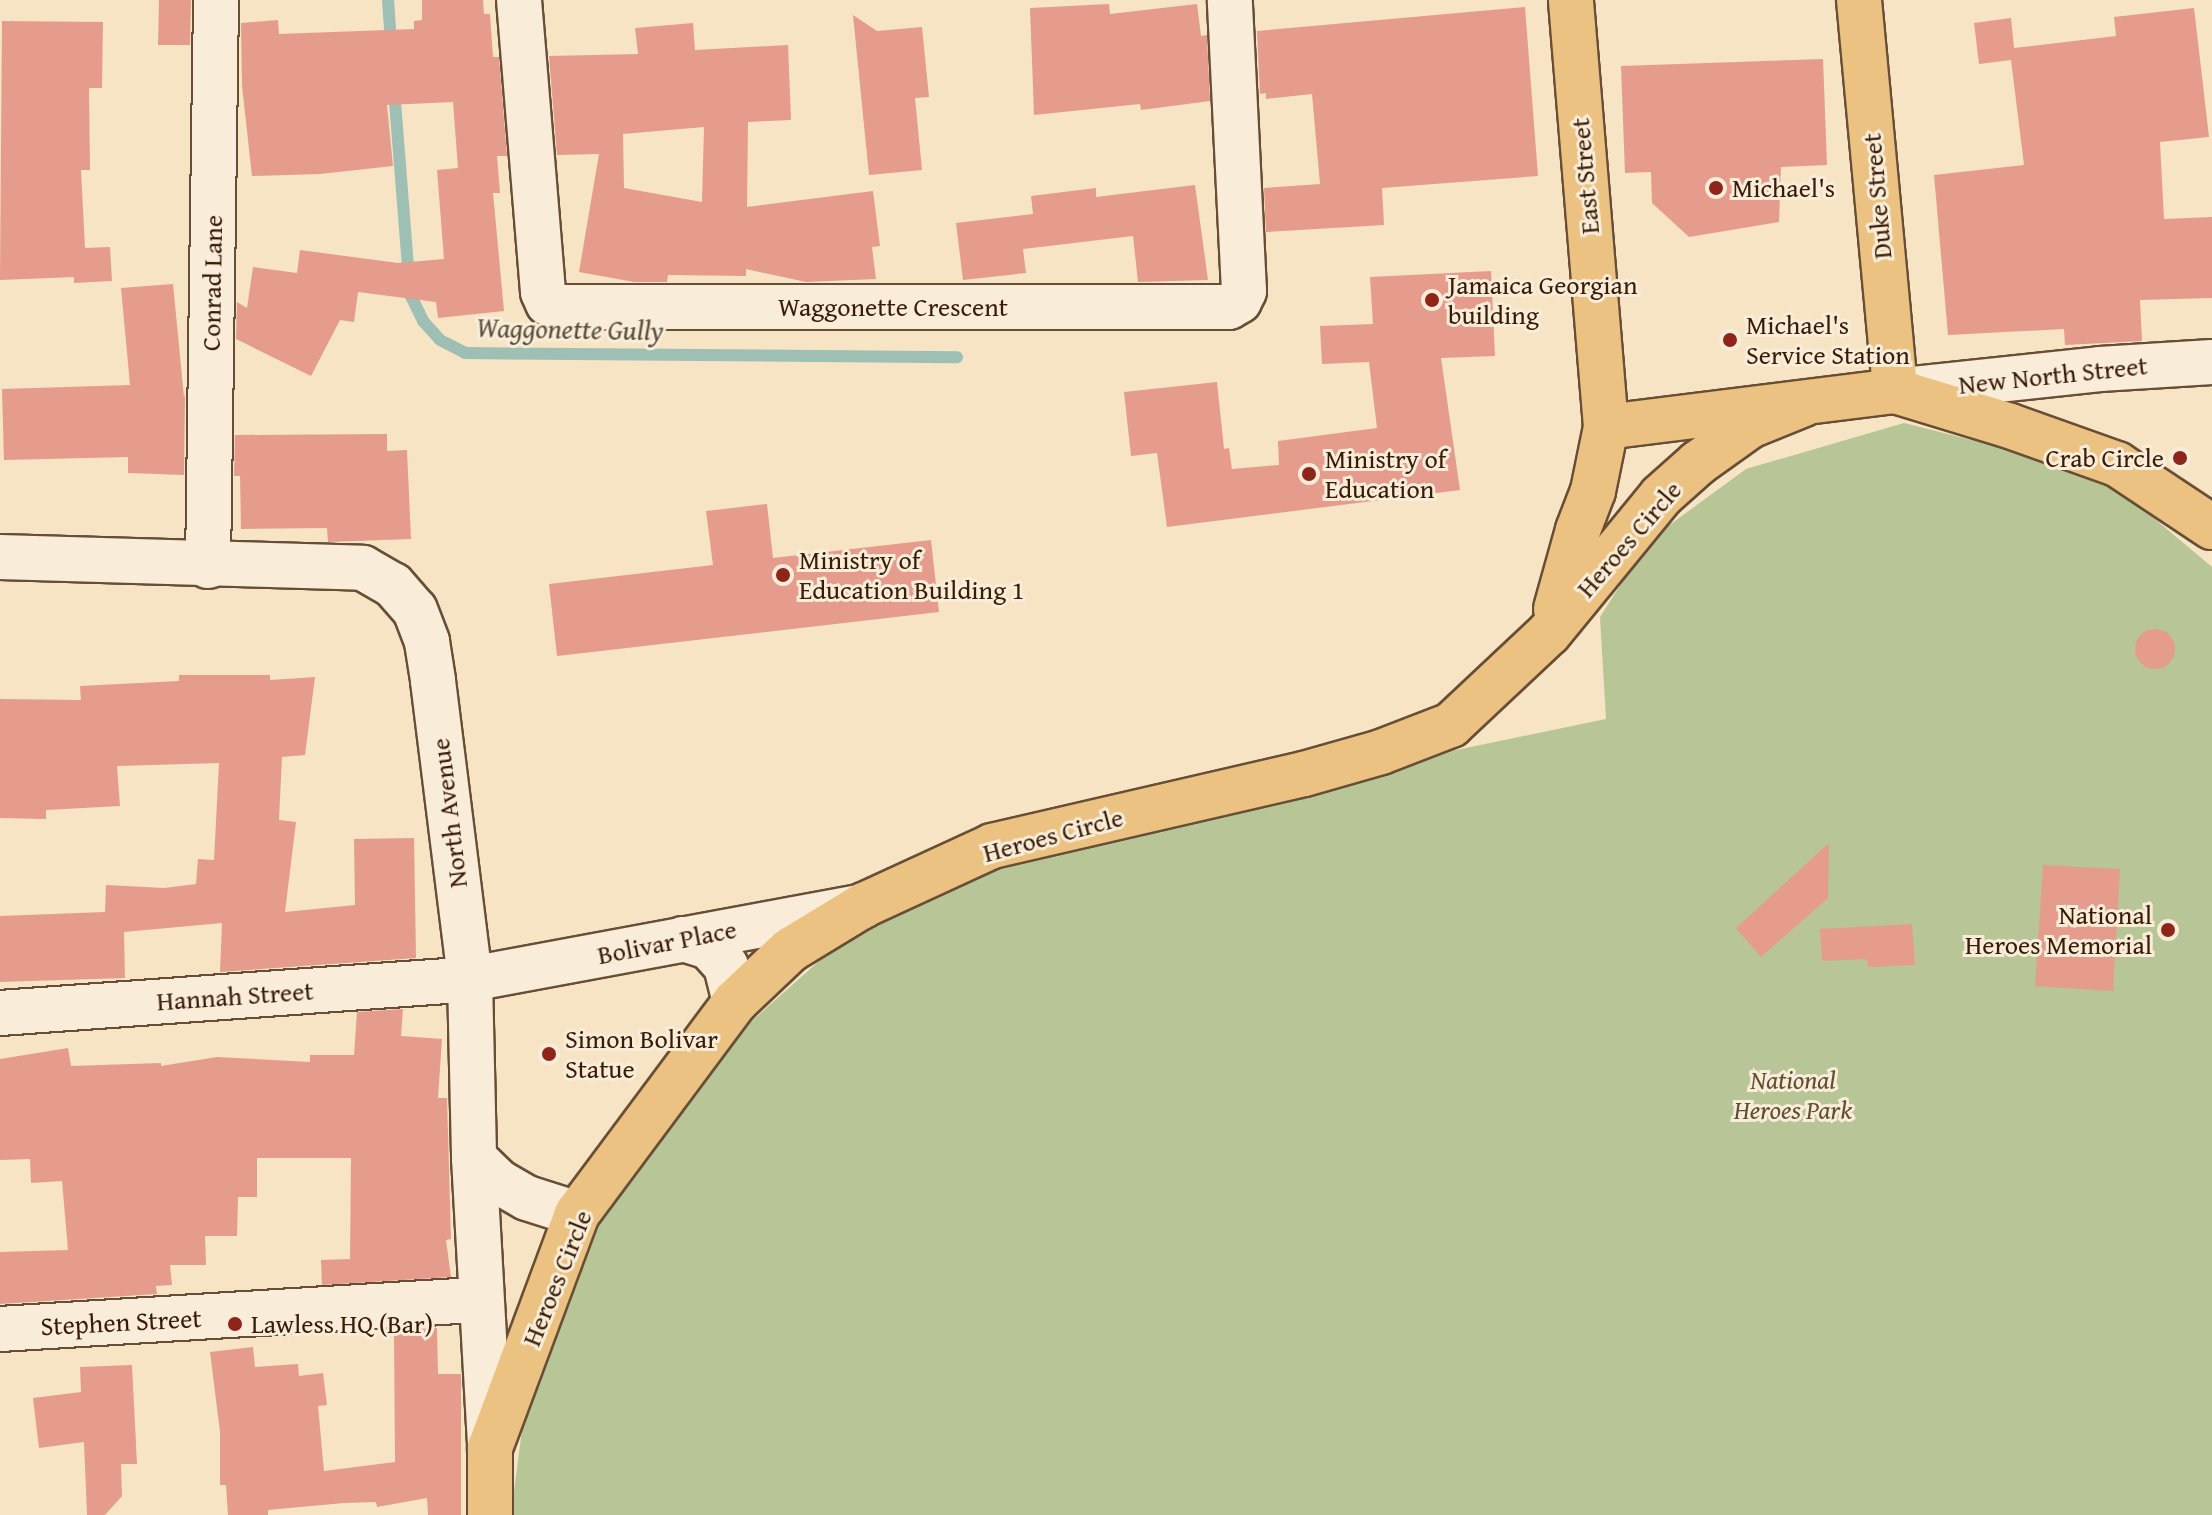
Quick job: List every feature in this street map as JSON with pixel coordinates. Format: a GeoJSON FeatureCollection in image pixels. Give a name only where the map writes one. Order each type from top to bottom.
{"type":"FeatureCollection","features":[{"type":"Feature","properties":{"kind":"main road","name":"East Street"},"geometry":{"type":"LineString","coordinates":[[1556,624],[1578,530],[1593,491],[1606,427],[1571,0]]}},
{"type":"Feature","properties":{"kind":"main road","name":"Duke Street"},"geometry":{"type":"LineString","coordinates":[[1859,0],[1895,391]]}},
{"type":"Feature","properties":{"kind":"main road","name":"Heroes Circle"},"geometry":{"type":"LineString","coordinates":[[1606,427],[1895,391],[2117,464],[2212,527]]}},
{"type":"Feature","properties":{"kind":"main road","name":"Heroes Circle"},"geometry":{"type":"LineString","coordinates":[[490,1515],[490,1448],[577,1214],[735,1002],[790,950],[864,905],[992,846],[1304,774],[1381,752],[1451,725],[1556,624],[1603,563],[1670,487],[1750,426],[1804,404]]}},
{"type":"Feature","properties":{"kind":"street","name":"Conrad Lane"},"geometry":{"type":"LineString","coordinates":[[208,566],[216,0]]}},
{"type":"Feature","properties":{"kind":"street","name":"Waggonette Crescent"},"geometry":{"type":"LineString","coordinates":[[519,0],[543,292],[548,303],[561,307],[1229,307],[1239,301],[1244,291],[1230,0]]}},
{"type":"Feature","properties":{"kind":"street","name":"New North Street"},"geometry":{"type":"LineString","coordinates":[[1895,391],[2142,365],[2212,362]]}},
{"type":"Feature","properties":{"kind":"street","name":"North Avenue"},"geometry":{"type":"LineString","coordinates":[[0,557],[208,566],[363,568],[393,585],[415,610],[427,642],[433,681],[470,979],[474,1158],[490,1448]]}},
{"type":"Feature","properties":{"kind":"street","name":"Bolivar Place"},"geometry":{"type":"LineString","coordinates":[[470,979],[864,905]]}},
{"type":"Feature","properties":{"kind":"street"},"geometry":{"type":"LineString","coordinates":[[683,939],[709,947],[726,966],[735,1002]]}},
{"type":"Feature","properties":{"kind":"street","name":"Hannah Street"},"geometry":{"type":"LineString","coordinates":[[0,1013],[470,979]]}},
{"type":"Feature","properties":{"kind":"street"},"geometry":{"type":"LineString","coordinates":[[474,1158],[499,1182],[527,1198],[577,1214]]}},
{"type":"Feature","properties":{"kind":"street","name":"Stephen Street"},"geometry":{"type":"LineString","coordinates":[[0,1329],[481,1300]]}},
{"type":"Feature","properties":{"kind":"green space","name":"National Heroes Park"},"geometry":{"type":"Polygon","coordinates":[[[1904,423],[2099,472],[2212,567],[2212,1515],[511,1515],[552,1198],[862,923],[1069,830],[1606,719],[1600,617],[1649,540],[1746,469],[1904,423]]]}},
{"type":"Feature","properties":{"kind":"building"},"geometry":{"type":"Polygon","coordinates":[[[159,0],[191,0],[190,45],[158,45],[159,0]]]}},
{"type":"Feature","properties":{"kind":"building"},"geometry":{"type":"Polygon","coordinates":[[[422,0],[483,0],[484,14],[490,14],[493,57],[499,57],[507,156],[497,156],[500,193],[493,193],[504,311],[438,318],[436,302],[358,292],[354,322],[340,320],[311,376],[236,339],[237,302],[247,308],[253,267],[297,273],[300,250],[398,263],[444,259],[437,170],[458,168],[453,102],[387,105],[393,166],[320,174],[252,176],[242,86],[241,23],[278,20],[279,34],[414,29],[414,21],[422,20],[422,0]]]}},
{"type":"Feature","properties":{"kind":"building"},"geometry":{"type":"Polygon","coordinates":[[[1109,4],[1110,14],[1197,4],[1201,36],[1207,35],[1210,101],[1141,110],[1140,104],[1034,115],[1030,8],[1109,4]]]}},
{"type":"Feature","properties":{"kind":"building"},"geometry":{"type":"Polygon","coordinates":[[[1525,7],[1538,176],[1382,188],[1384,225],[1266,232],[1264,188],[1320,184],[1312,94],[1266,99],[1266,93],[1260,94],[1257,31],[1525,7]]]}},
{"type":"Feature","properties":{"kind":"building"},"geometry":{"type":"Polygon","coordinates":[[[2194,8],[2209,137],[2160,142],[2164,219],[2212,217],[2212,298],[2140,300],[2142,341],[2065,345],[2064,329],[1948,335],[1934,175],[2024,165],[2011,60],[1979,64],[1974,23],[2011,18],[2014,48],[2116,36],[2114,17],[2194,8]]]}},
{"type":"Feature","properties":{"kind":"building"},"geometry":{"type":"Polygon","coordinates":[[[853,15],[877,31],[922,27],[929,97],[915,98],[922,170],[869,175],[853,15]]]}},
{"type":"Feature","properties":{"kind":"building"},"geometry":{"type":"Polygon","coordinates":[[[2,21],[103,22],[102,88],[89,88],[90,170],[81,170],[85,248],[110,247],[112,281],[74,283],[74,277],[0,280],[2,21]]]}},
{"type":"Feature","properties":{"kind":"building"},"geometry":{"type":"Polygon","coordinates":[[[693,23],[695,50],[788,45],[791,120],[748,122],[747,207],[873,191],[880,246],[872,247],[876,279],[806,282],[746,269],[746,276],[668,275],[667,282],[634,282],[579,272],[599,154],[557,155],[549,56],[638,54],[635,28],[693,23]],[[704,127],[623,134],[624,188],[702,202],[704,127]]]}},
{"type":"Feature","properties":{"kind":"building"},"geometry":{"type":"Polygon","coordinates":[[[1823,59],[1827,165],[1781,167],[1779,222],[1689,237],[1652,203],[1651,172],[1625,173],[1621,66],[1823,59]]]}},
{"type":"Feature","properties":{"kind":"building"},"geometry":{"type":"Polygon","coordinates":[[[1195,185],[1208,280],[1138,282],[1133,236],[1023,249],[1026,273],[963,280],[956,223],[1033,214],[1031,196],[1096,188],[1096,197],[1195,185]]]}},
{"type":"Feature","properties":{"kind":"building"},"geometry":{"type":"Polygon","coordinates":[[[1491,271],[1495,356],[1441,358],[1460,490],[1167,527],[1157,453],[1131,456],[1124,392],[1217,382],[1224,449],[1229,448],[1232,469],[1279,465],[1278,441],[1377,428],[1369,362],[1322,364],[1320,326],[1373,324],[1370,277],[1491,271]]]}},
{"type":"Feature","properties":{"kind":"building"},"geometry":{"type":"Polygon","coordinates":[[[173,284],[184,397],[185,394],[184,475],[128,473],[128,457],[4,460],[2,389],[130,385],[121,288],[173,284]]]}},
{"type":"Feature","properties":{"kind":"building"},"geometry":{"type":"Polygon","coordinates":[[[387,434],[387,451],[407,450],[411,539],[328,542],[327,528],[241,529],[240,476],[234,476],[235,435],[387,434]]]}},
{"type":"Feature","properties":{"kind":"building","name":"Ministry of Education Building 1"},"geometry":{"type":"Polygon","coordinates":[[[767,504],[773,558],[931,540],[939,612],[557,656],[549,584],[713,565],[706,511],[767,504]]]}},
{"type":"Feature","properties":{"kind":"building"},"geometry":{"type":"Polygon","coordinates":[[[2155,629],[2169,635],[2175,649],[2169,663],[2155,669],[2141,663],[2135,649],[2141,635],[2155,629]]]}},
{"type":"Feature","properties":{"kind":"building"},"geometry":{"type":"Polygon","coordinates":[[[179,675],[270,675],[270,680],[315,677],[305,755],[282,757],[279,820],[296,822],[285,912],[355,905],[354,839],[414,838],[416,958],[220,972],[222,923],[124,932],[125,978],[0,982],[0,916],[105,912],[106,885],[164,888],[196,884],[198,859],[214,860],[219,763],[117,766],[120,806],[46,810],[46,819],[0,818],[0,699],[81,700],[80,686],[179,681],[179,675]]]}},
{"type":"Feature","properties":{"kind":"building"},"geometry":{"type":"Polygon","coordinates":[[[1829,843],[1828,898],[1761,957],[1736,928],[1829,843]]]}},
{"type":"Feature","properties":{"kind":"building"},"geometry":{"type":"Polygon","coordinates":[[[2043,865],[2120,869],[2113,991],[2035,986],[2043,865]]]}},
{"type":"Feature","properties":{"kind":"building"},"geometry":{"type":"Polygon","coordinates":[[[1912,924],[1915,965],[1868,967],[1867,959],[1822,961],[1820,929],[1912,924]]]}},
{"type":"Feature","properties":{"kind":"building"},"geometry":{"type":"Polygon","coordinates":[[[403,1009],[401,1036],[442,1039],[438,1098],[447,1098],[451,1239],[446,1240],[451,1277],[322,1285],[321,1260],[350,1259],[351,1158],[257,1158],[257,1197],[238,1197],[237,1236],[205,1236],[206,1265],[170,1265],[172,1285],[156,1286],[157,1294],[0,1304],[0,1252],[68,1250],[62,1181],[31,1183],[30,1159],[0,1160],[0,1059],[68,1048],[71,1066],[161,1063],[161,1066],[217,1057],[310,1062],[310,1055],[354,1055],[357,1012],[403,1009]]]}},
{"type":"Feature","properties":{"kind":"building"},"geometry":{"type":"Polygon","coordinates":[[[437,1328],[438,1374],[461,1374],[461,1515],[428,1515],[427,1498],[377,1507],[376,1502],[344,1503],[268,1510],[268,1515],[228,1515],[226,1485],[220,1485],[220,1432],[210,1352],[253,1347],[255,1367],[298,1364],[299,1376],[323,1373],[327,1405],[318,1406],[324,1471],[395,1462],[394,1330],[437,1328]]]}},
{"type":"Feature","properties":{"kind":"building"},"geometry":{"type":"Polygon","coordinates":[[[132,1365],[137,1464],[121,1464],[122,1496],[105,1515],[87,1515],[84,1442],[39,1448],[33,1398],[81,1392],[80,1367],[132,1365]]]}},
{"type":"Feature","properties":{"kind":"waterway","name":"Waggonette Gully"},"geometry":{"type":"LineString","coordinates":[[388,0],[391,43]]}},
{"type":"Feature","properties":{"kind":"waterway","name":"Waggonette Gully"},"geometry":{"type":"LineString","coordinates":[[394,89],[410,294],[423,321],[440,340],[465,353],[957,357]]}},
{"type":"Feature","properties":{"kind":"place","name":"Michael's"},"geometry":{"type":"Point","coordinates":[1716,188]}},
{"type":"Feature","properties":{"kind":"place","name":"Jamaica Georgian building"},"geometry":{"type":"Point","coordinates":[1432,300]}},
{"type":"Feature","properties":{"kind":"place","name":"Michael's Service Station"},"geometry":{"type":"Point","coordinates":[1730,340]}},
{"type":"Feature","properties":{"kind":"place","name":"Crab Circle"},"geometry":{"type":"Point","coordinates":[2180,458]}},
{"type":"Feature","properties":{"kind":"place","name":"Ministry of Education"},"geometry":{"type":"Point","coordinates":[1309,474]}},
{"type":"Feature","properties":{"kind":"place","name":"Ministry of Education Building 1"},"geometry":{"type":"Point","coordinates":[783,575]}},
{"type":"Feature","properties":{"kind":"place","name":"National Heroes Memorial"},"geometry":{"type":"Point","coordinates":[2168,930]}},
{"type":"Feature","properties":{"kind":"place","name":"Simon Bolivar Statue"},"geometry":{"type":"Point","coordinates":[549,1054]}},
{"type":"Feature","properties":{"kind":"place","name":"Lawless HQ (Bar)"},"geometry":{"type":"Point","coordinates":[235,1324]}}]}
